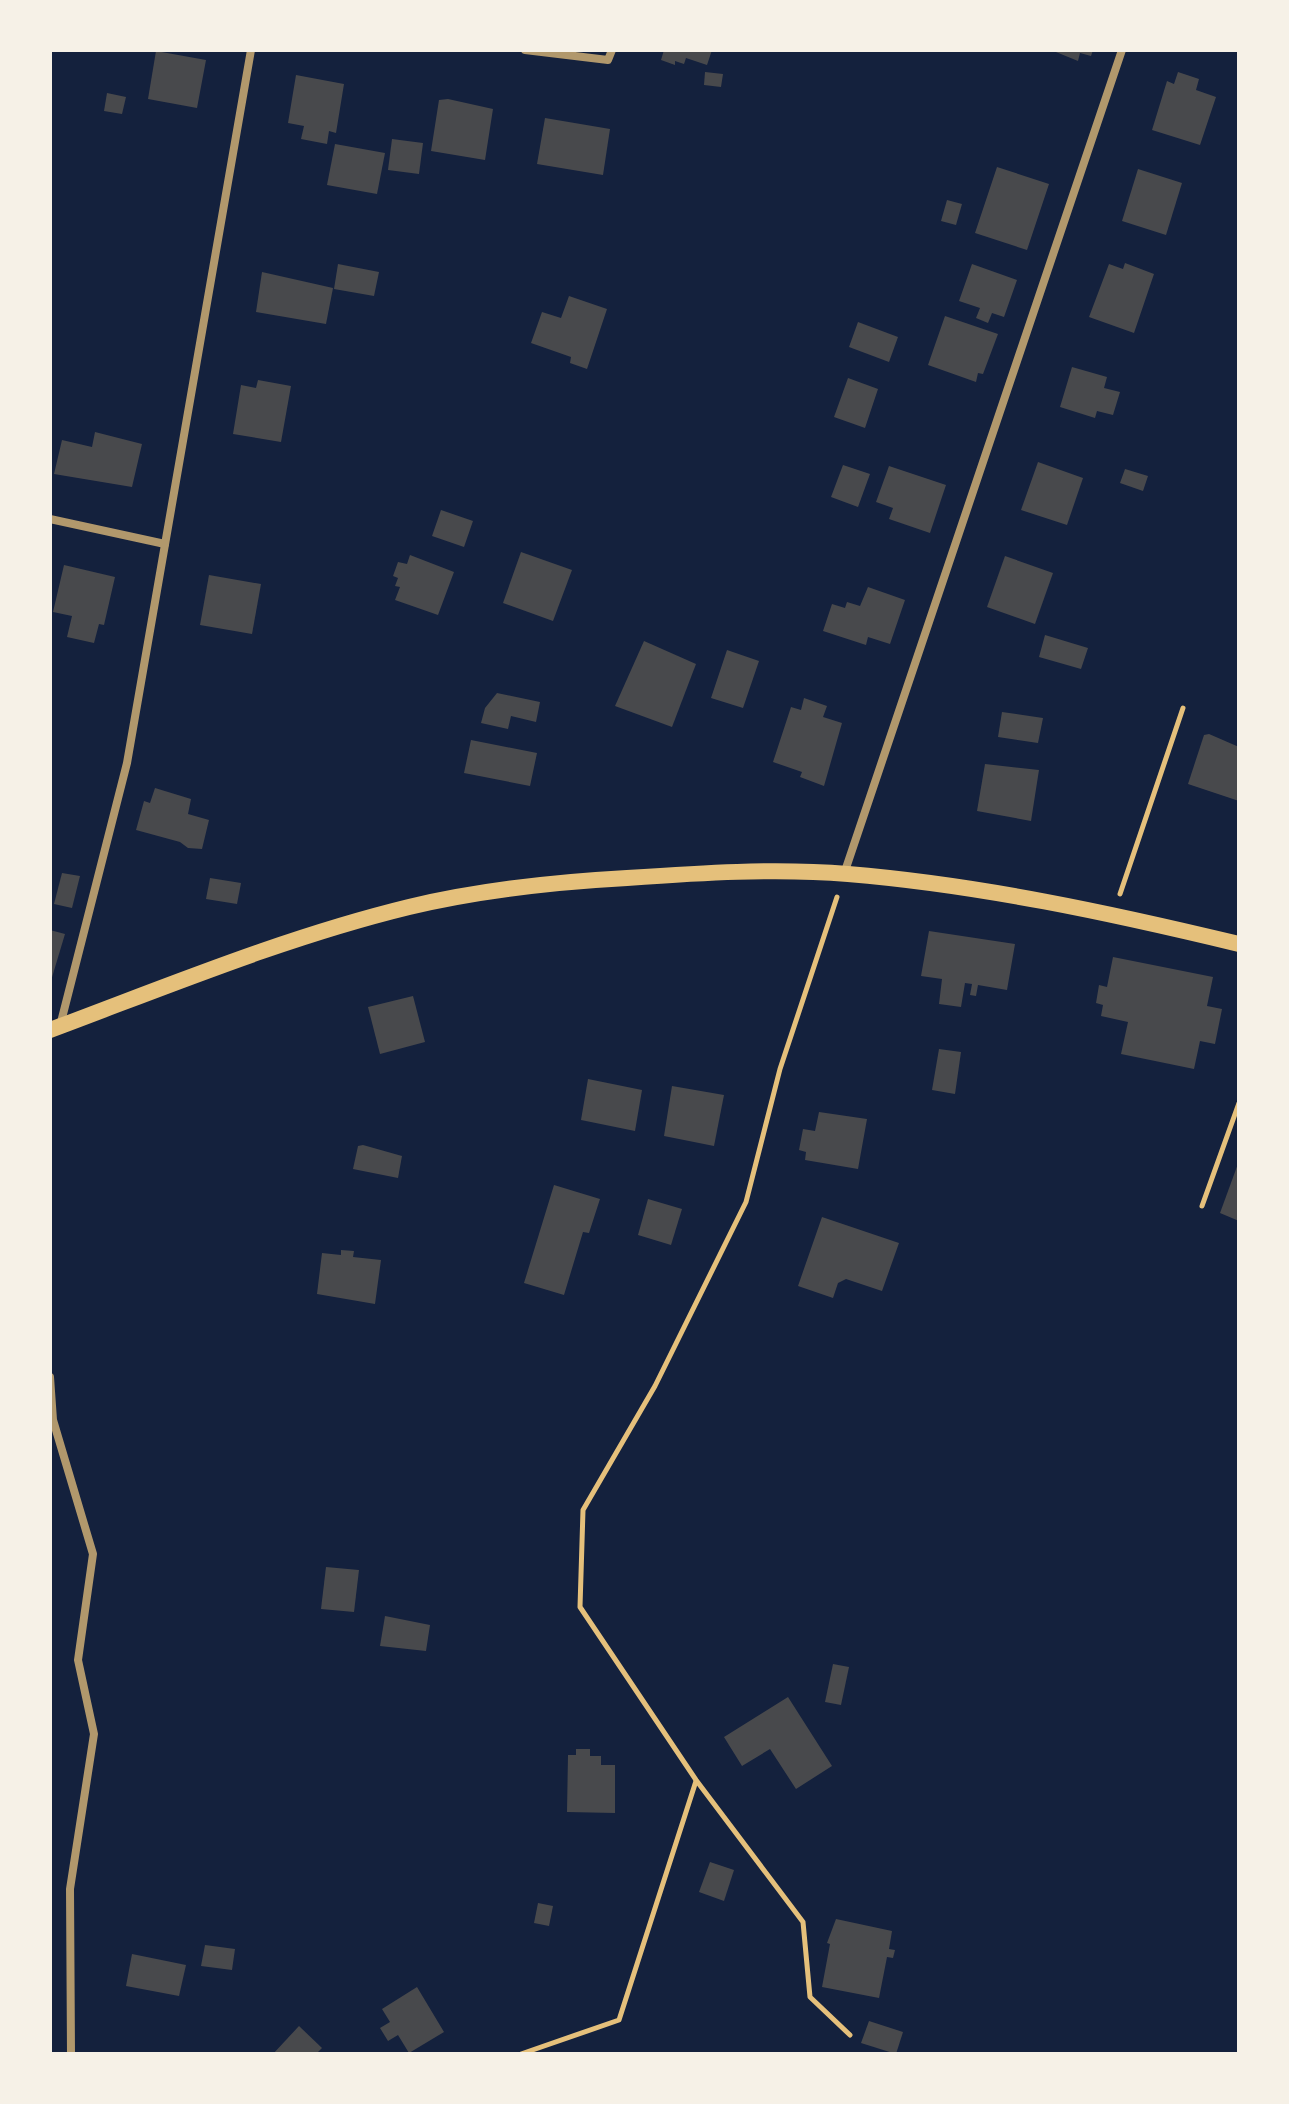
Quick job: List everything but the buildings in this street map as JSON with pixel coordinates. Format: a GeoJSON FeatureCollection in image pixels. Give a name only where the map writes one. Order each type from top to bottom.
{"type":"FeatureCollection","features":[{"type":"Feature","properties":{"kind":"main road"},"geometry":{"type":"LineString","coordinates":[[55,1028],[287,942],[410,907],[549,883],[694,873],[844,874],[977,889],[1113,914],[1239,944]]}},
{"type":"Feature","properties":{"kind":"street"},"geometry":{"type":"LineString","coordinates":[[55,1028],[127,763],[251,50]]}},
{"type":"Feature","properties":{"kind":"street"},"geometry":{"type":"LineString","coordinates":[[525,50],[608,60],[612,50]]}},
{"type":"Feature","properties":{"kind":"street"},"geometry":{"type":"LineString","coordinates":[[844,874],[1122,50]]}},
{"type":"Feature","properties":{"kind":"street"},"geometry":{"type":"LineString","coordinates":[[50,519],[165,544]]}},
{"type":"Feature","properties":{"kind":"street"},"geometry":{"type":"LineString","coordinates":[[50,1377],[53,1420],[93,1554],[78,1660],[94,1734],[70,1889],[71,2054]]}},
{"type":"Feature","properties":{"kind":"path"},"geometry":{"type":"LineString","coordinates":[[1113,914],[1183,708]]}},
{"type":"Feature","properties":{"kind":"path"},"geometry":{"type":"LineString","coordinates":[[844,874],[780,1069],[746,1202],[655,1386],[583,1510],[580,1607],[696,1780],[803,1922],[810,1997],[850,2035]]}},
{"type":"Feature","properties":{"kind":"path"},"geometry":{"type":"LineString","coordinates":[[1202,1206],[1239,1103]]}},
{"type":"Feature","properties":{"kind":"path"},"geometry":{"type":"LineString","coordinates":[[521,2054],[619,2020],[696,1780]]}}]}
